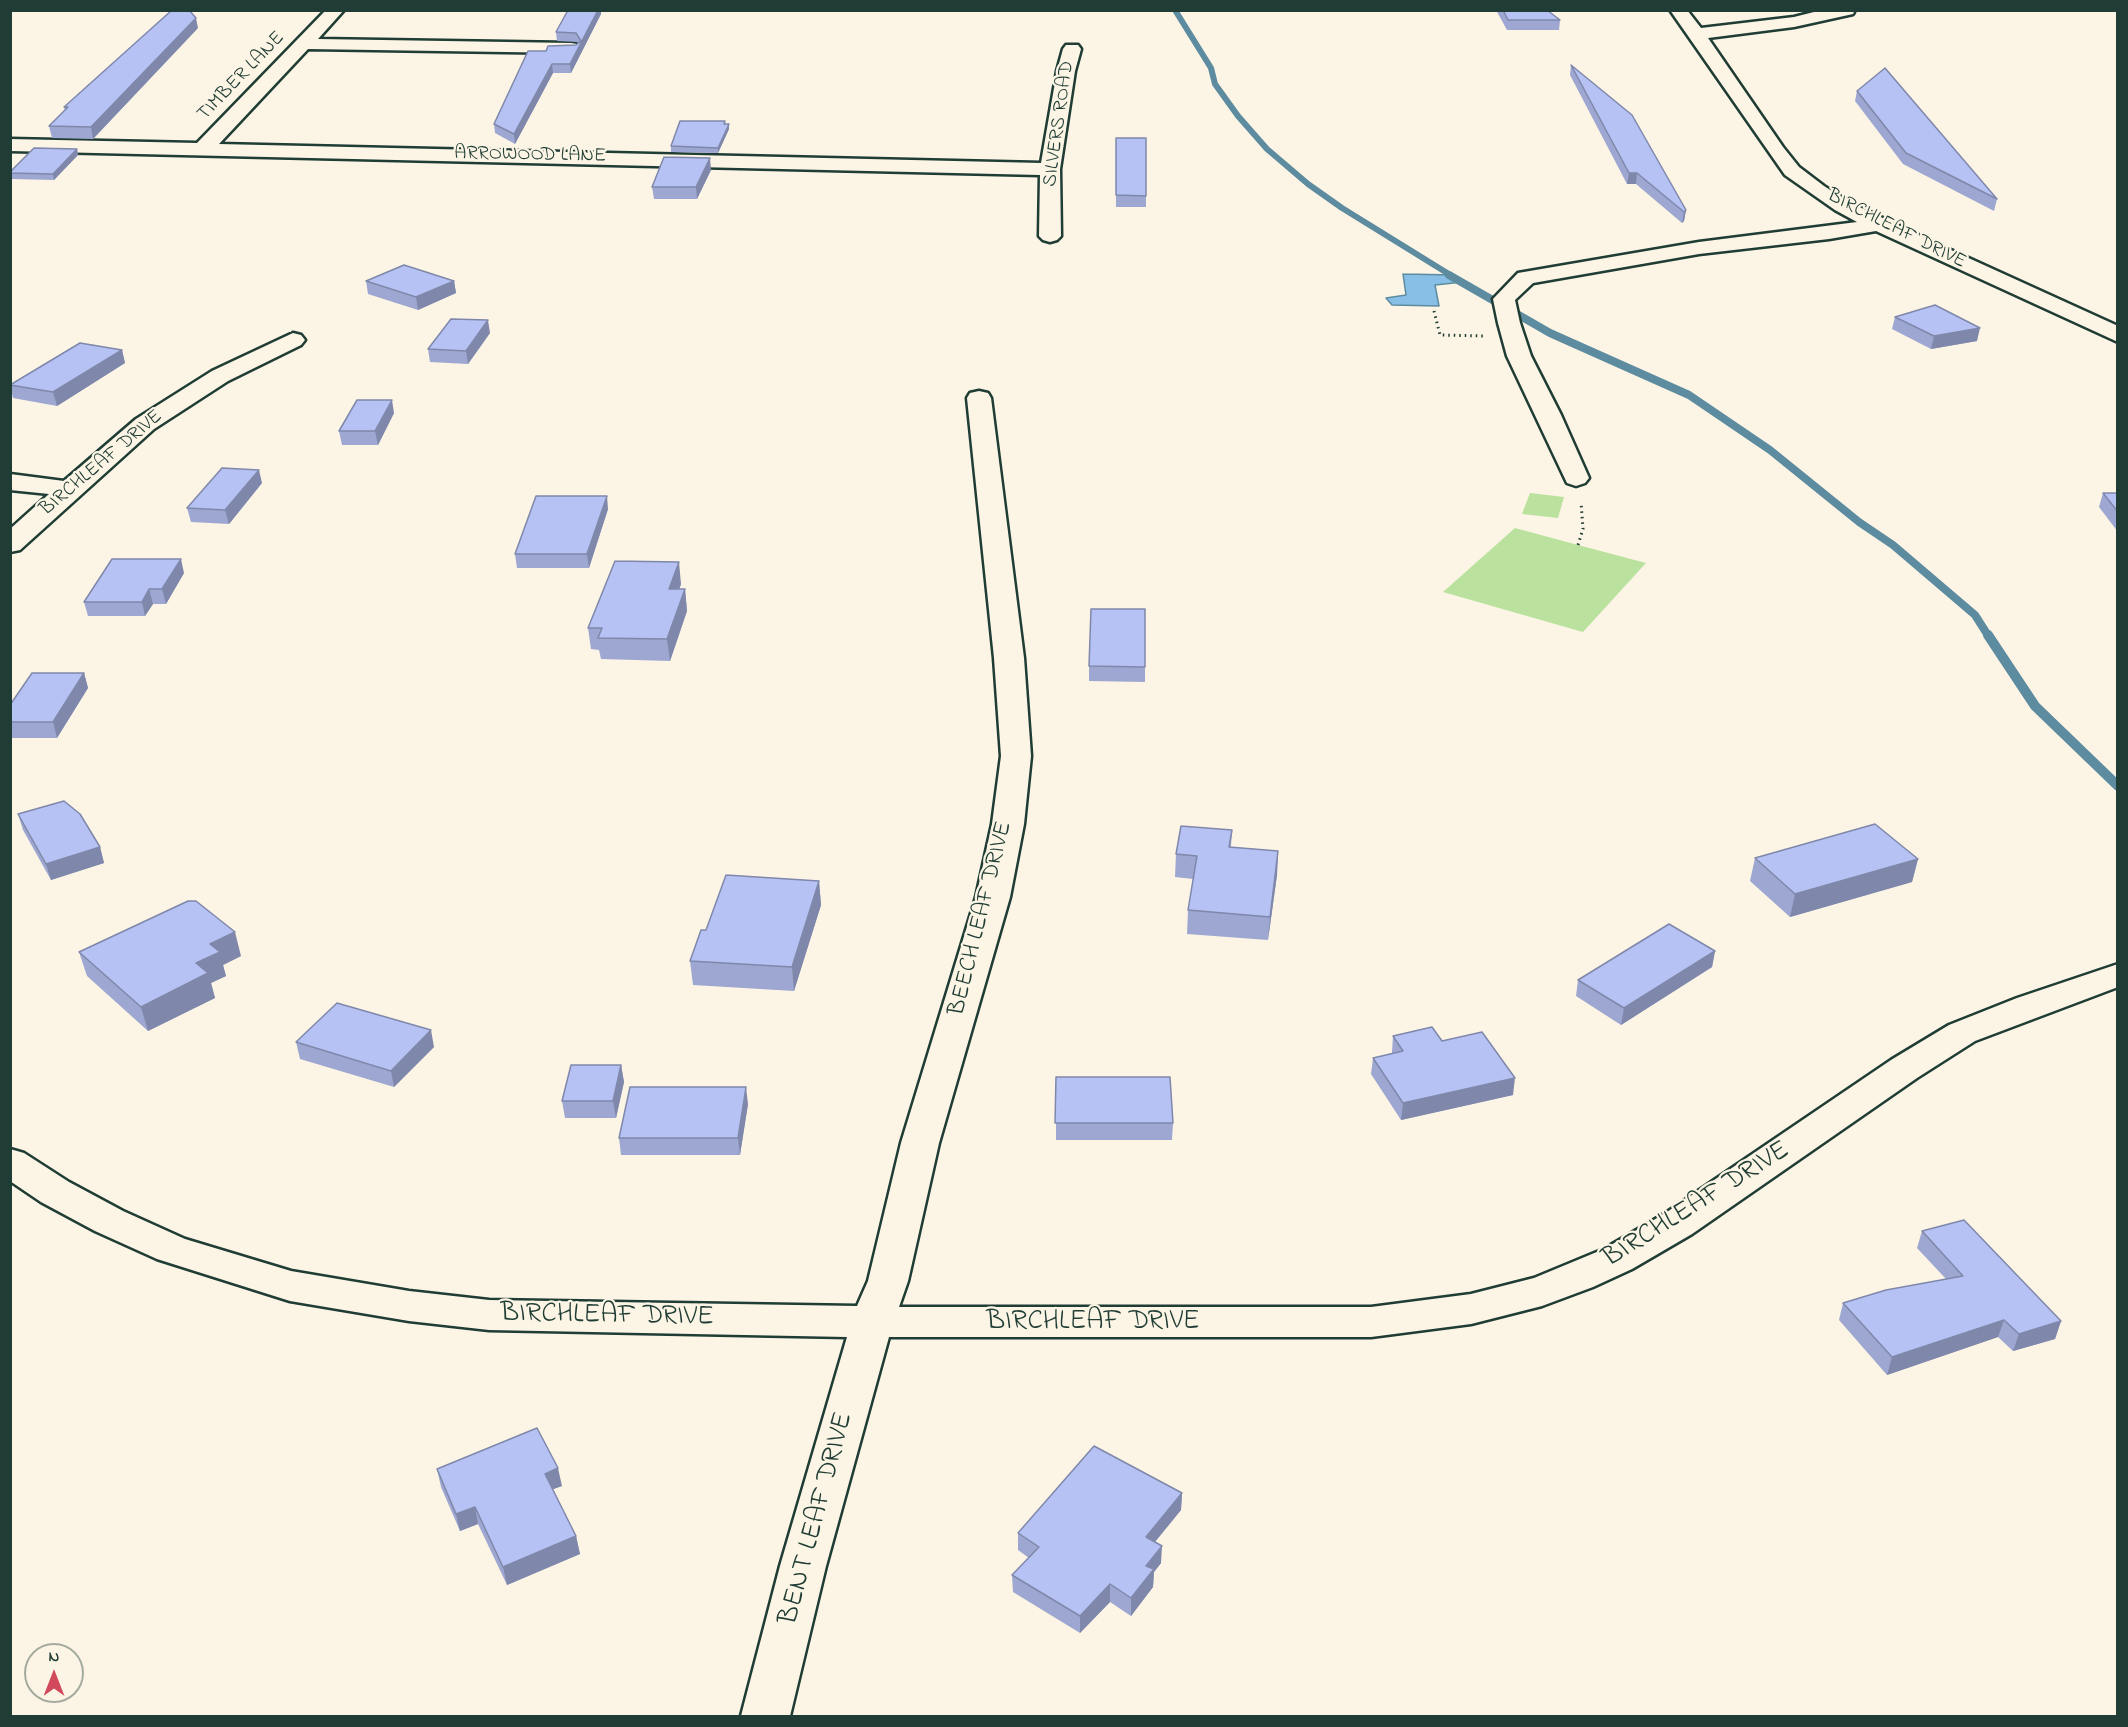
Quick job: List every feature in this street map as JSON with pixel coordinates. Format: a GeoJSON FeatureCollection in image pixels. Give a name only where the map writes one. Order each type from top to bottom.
{"type":"FeatureCollection","features":[{"type":"Feature","properties":{"kind":"street","name":"TIMBER LANE"},"geometry":{"type":"LineString","coordinates":[[204,148],[336,10]]}},
{"type":"Feature","properties":{"kind":"street","name":"BIRCHLEAF DRIVE"},"geometry":{"type":"LineString","coordinates":[[1678,10],[1792,171],[1842,206],[2118,335]]}},
{"type":"Feature","properties":{"kind":"street"},"geometry":{"type":"LineString","coordinates":[[1697,34],[1794,22],[1847,10]]}},
{"type":"Feature","properties":{"kind":"street"},"geometry":{"type":"LineString","coordinates":[[305,44],[571,48]]}},
{"type":"Feature","properties":{"kind":"street","name":"SILVERS ROAD"},"geometry":{"type":"LineString","coordinates":[[1050,236],[1050,169],[1066,71],[1072,49]]}},
{"type":"Feature","properties":{"kind":"street","name":"ARROWOOD LANE"},"geometry":{"type":"LineString","coordinates":[[10,145],[1050,169]]}},
{"type":"Feature","properties":{"kind":"street"},"geometry":{"type":"LineString","coordinates":[[1576,478],[1549,415],[1519,356],[1509,323],[1504,299],[1526,278],[1699,248],[1829,233],[1879,224]]}},
{"type":"Feature","properties":{"kind":"street","name":"BIRCHLEAF DRIVE"},"geometry":{"type":"LineString","coordinates":[[10,544],[130,436],[186,396],[247,361],[293,340]]}},
{"type":"Feature","properties":{"kind":"street","name":"BEECH LEAF DRIVE"},"geometry":{"type":"LineString","coordinates":[[872,1322],[888,1281],[920,1143],[993,897],[1008,824],[1016,756],[1009,658],[979,398]]}},
{"type":"Feature","properties":{"kind":"street"},"geometry":{"type":"LineString","coordinates":[[10,482],[70,489]]}},
{"type":"Feature","properties":{"kind":"street","name":"BIRCHLEAF DRIVE"},"geometry":{"type":"LineString","coordinates":[[10,1162],[55,1192],[109,1221],[171,1249],[302,1288],[409,1306],[489,1315],[872,1322],[1371,1322],[1434,1315],[1503,1302],[1579,1277],[1618,1259],[1678,1224],[1904,1069],[1962,1033],[2118,975]]}},
{"type":"Feature","properties":{"kind":"street","name":"BENT LEAF DRIVE"},"geometry":{"type":"LineString","coordinates":[[765,1716],[803,1566],[872,1322]]}},
{"type":"Feature","properties":{"kind":"path"},"geometry":{"type":"LineString","coordinates":[[1434,311],[1440,335],[1487,336]]}},
{"type":"Feature","properties":{"kind":"path"},"geometry":{"type":"LineString","coordinates":[[1576,478],[1582,508],[1583,529],[1578,545]]}},
{"type":"Feature","properties":{"kind":"green space"},"geometry":{"type":"Polygon","coordinates":[[[1530,493],[1564,497],[1558,518],[1522,514],[1530,493]]]}},
{"type":"Feature","properties":{"kind":"green space"},"geometry":{"type":"Polygon","coordinates":[[[1515,528],[1646,563],[1583,632],[1443,592],[1515,528]]]}},
{"type":"Feature","properties":{"kind":"water"},"geometry":{"type":"Polygon","coordinates":[[[1403,274],[1455,275],[1463,282],[1435,285],[1439,306],[1392,305],[1386,298],[1406,295],[1403,274]]]}},
{"type":"Feature","properties":{"kind":"building"},"geometry":{"type":"Polygon","coordinates":[[[172,10],[189,10],[196,18],[91,127],[49,126],[68,107],[64,107],[172,10]]]}},
{"type":"Feature","properties":{"kind":"building"},"geometry":{"type":"Polygon","coordinates":[[[568,10],[598,10],[570,64],[552,64],[514,134],[494,124],[528,51],[546,51],[548,46],[576,45],[581,41],[576,33],[556,32],[568,10]]]}},
{"type":"Feature","properties":{"kind":"building"},"geometry":{"type":"Polygon","coordinates":[[[1503,10],[1547,10],[1560,20],[1508,20],[1503,10]]]}},
{"type":"Feature","properties":{"kind":"building"},"geometry":{"type":"Polygon","coordinates":[[[1571,65],[1632,115],[1686,210],[1684,212],[1637,173],[1629,173],[1571,65]]]}},
{"type":"Feature","properties":{"kind":"building"},"geometry":{"type":"Polygon","coordinates":[[[1885,68],[1997,199],[1906,153],[1857,91],[1885,68]]]}},
{"type":"Feature","properties":{"kind":"building"},"geometry":{"type":"Polygon","coordinates":[[[680,121],[725,121],[724,124],[729,124],[718,148],[671,146],[680,121]]]}},
{"type":"Feature","properties":{"kind":"building"},"geometry":{"type":"Polygon","coordinates":[[[1116,138],[1146,138],[1146,196],[1116,195],[1116,138]]]}},
{"type":"Feature","properties":{"kind":"building"},"geometry":{"type":"Polygon","coordinates":[[[34,148],[77,149],[53,174],[10,173],[34,148]]]}},
{"type":"Feature","properties":{"kind":"building"},"geometry":{"type":"Polygon","coordinates":[[[664,157],[710,158],[696,187],[652,187],[664,157]]]}},
{"type":"Feature","properties":{"kind":"building"},"geometry":{"type":"Polygon","coordinates":[[[404,265],[454,281],[416,297],[366,281],[404,265]]]}},
{"type":"Feature","properties":{"kind":"building"},"geometry":{"type":"Polygon","coordinates":[[[1935,305],[1980,328],[1934,336],[1895,317],[1935,305]]]}},
{"type":"Feature","properties":{"kind":"building"},"geometry":{"type":"Polygon","coordinates":[[[451,319],[488,320],[466,351],[428,349],[451,319]]]}},
{"type":"Feature","properties":{"kind":"building"},"geometry":{"type":"Polygon","coordinates":[[[80,343],[122,350],[53,392],[10,385],[80,343]]]}},
{"type":"Feature","properties":{"kind":"building"},"geometry":{"type":"Polygon","coordinates":[[[357,400],[392,400],[375,431],[339,431],[357,400]]]}},
{"type":"Feature","properties":{"kind":"building"},"geometry":{"type":"Polygon","coordinates":[[[222,468],[259,470],[225,510],[187,508],[222,468]]]}},
{"type":"Feature","properties":{"kind":"building"},"geometry":{"type":"Polygon","coordinates":[[[2103,493],[2118,493],[2118,512],[2103,493]]]}},
{"type":"Feature","properties":{"kind":"building"},"geometry":{"type":"Polygon","coordinates":[[[536,496],[607,496],[587,554],[515,554],[536,496]]]}},
{"type":"Feature","properties":{"kind":"building"},"geometry":{"type":"Polygon","coordinates":[[[112,559],[181,559],[162,589],[149,589],[142,602],[84,602],[112,559]]]}},
{"type":"Feature","properties":{"kind":"building"},"geometry":{"type":"Polygon","coordinates":[[[615,561],[679,562],[669,589],[685,589],[667,639],[598,638],[602,628],[588,628],[615,561]]]}},
{"type":"Feature","properties":{"kind":"building"},"geometry":{"type":"Polygon","coordinates":[[[1091,609],[1145,609],[1145,667],[1089,666],[1091,609]]]}},
{"type":"Feature","properties":{"kind":"building"},"geometry":{"type":"Polygon","coordinates":[[[32,673],[84,673],[53,722],[10,722],[10,705],[32,673]]]}},
{"type":"Feature","properties":{"kind":"building"},"geometry":{"type":"Polygon","coordinates":[[[64,801],[80,814],[100,847],[46,864],[18,814],[64,801]]]}},
{"type":"Feature","properties":{"kind":"building"},"geometry":{"type":"Polygon","coordinates":[[[1875,824],[1918,859],[1795,894],[1755,858],[1875,824]]]}},
{"type":"Feature","properties":{"kind":"building"},"geometry":{"type":"Polygon","coordinates":[[[1181,826],[1232,830],[1229,847],[1278,851],[1270,917],[1188,910],[1197,856],[1176,854],[1181,826]]]}},
{"type":"Feature","properties":{"kind":"building"},"geometry":{"type":"Polygon","coordinates":[[[726,875],[819,881],[792,967],[690,961],[701,930],[706,930],[726,875]]]}},
{"type":"Feature","properties":{"kind":"building"},"geometry":{"type":"Polygon","coordinates":[[[188,901],[196,901],[235,932],[210,944],[220,952],[196,963],[208,973],[141,1007],[79,952],[188,901]]]}},
{"type":"Feature","properties":{"kind":"building"},"geometry":{"type":"Polygon","coordinates":[[[1669,924],[1715,951],[1624,1008],[1578,980],[1669,924]]]}},
{"type":"Feature","properties":{"kind":"building"},"geometry":{"type":"Polygon","coordinates":[[[337,1003],[431,1030],[391,1071],[296,1042],[337,1003]]]}},
{"type":"Feature","properties":{"kind":"building"},"geometry":{"type":"Polygon","coordinates":[[[1432,1027],[1442,1041],[1482,1032],[1515,1078],[1403,1103],[1373,1058],[1403,1051],[1393,1036],[1432,1027]]]}},
{"type":"Feature","properties":{"kind":"building"},"geometry":{"type":"Polygon","coordinates":[[[571,1065],[621,1065],[613,1101],[562,1101],[571,1065]]]}},
{"type":"Feature","properties":{"kind":"building"},"geometry":{"type":"Polygon","coordinates":[[[1056,1077],[1170,1077],[1173,1123],[1055,1123],[1056,1077]]]}},
{"type":"Feature","properties":{"kind":"building"},"geometry":{"type":"Polygon","coordinates":[[[630,1087],[746,1087],[738,1138],[619,1138],[630,1087]]]}},
{"type":"Feature","properties":{"kind":"building"},"geometry":{"type":"Polygon","coordinates":[[[1964,1220],[2061,1321],[2019,1334],[2004,1320],[1892,1357],[1843,1303],[1886,1290],[1963,1276],[1922,1231],[1964,1220]]]}},
{"type":"Feature","properties":{"kind":"building"},"geometry":{"type":"Polygon","coordinates":[[[537,1428],[558,1468],[545,1474],[576,1536],[503,1567],[475,1507],[456,1514],[437,1469],[537,1428]]]}},
{"type":"Feature","properties":{"kind":"building"},"geometry":{"type":"Polygon","coordinates":[[[1094,1446],[1182,1493],[1146,1537],[1162,1546],[1146,1566],[1154,1569],[1131,1598],[1110,1584],[1080,1616],[1012,1575],[1039,1547],[1018,1533],[1094,1446]]]}},
{"type":"Feature","properties":{"kind":"waterway"},"geometry":{"type":"LineString","coordinates":[[1175,10],[1211,68],[1215,84],[1238,116],[1267,149],[1308,184],[1342,208],[1452,276]]}},
{"type":"Feature","properties":{"kind":"waterway"},"geometry":{"type":"LineString","coordinates":[[1449,275],[1550,333],[1689,395],[1770,450],[1859,522],[1893,545],[1975,615],[1989,637]]}},
{"type":"Feature","properties":{"kind":"waterway"},"geometry":{"type":"LineString","coordinates":[[1988,635],[2035,706],[2118,786]]}}]}
